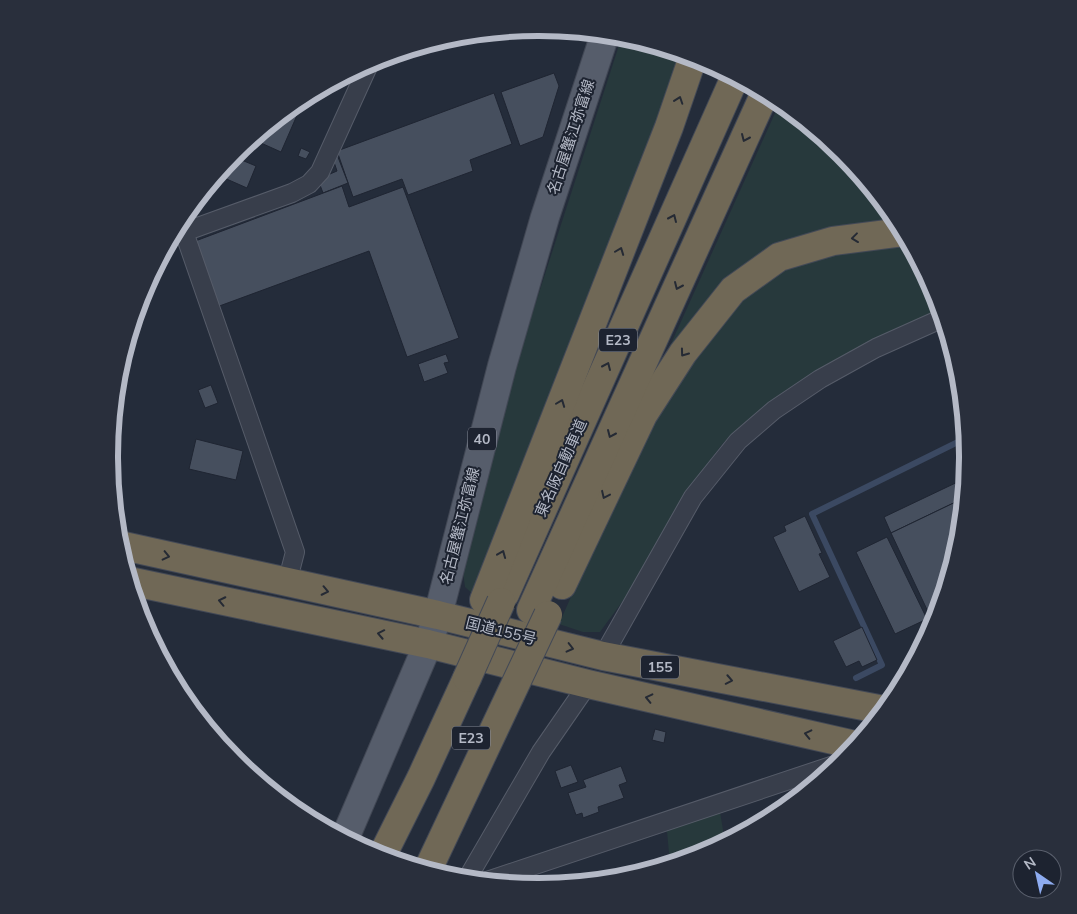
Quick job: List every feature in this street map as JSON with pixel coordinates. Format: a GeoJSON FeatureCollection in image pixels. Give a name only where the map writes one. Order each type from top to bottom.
{"type":"FeatureCollection","features":[{"type":"Feature","properties":{"kind":"highway"},"geometry":{"type":"LineString","coordinates":[[493,601],[690,65]]}},
{"type":"Feature","properties":{"kind":"highway","name":"東名阪自動車道"},"geometry":{"type":"LineString","coordinates":[[386,849],[467,678],[493,601],[732,84]]}},
{"type":"Feature","properties":{"kind":"highway","name":"東名阪自動車道"},"geometry":{"type":"LineString","coordinates":[[414,858],[539,613],[762,101]]}},
{"type":"Feature","properties":{"kind":"highway"},"geometry":{"type":"LineString","coordinates":[[431,863],[496,727],[539,613],[643,415],[683,354],[733,290],[779,257],[833,240],[894,233]]}},
{"type":"Feature","properties":{"kind":"highway","name":"国道155号"},"geometry":{"type":"LineString","coordinates":[[128,547],[287,584],[438,615],[603,656],[875,708]]}},
{"type":"Feature","properties":{"kind":"highway","name":"国道155号"},"geometry":{"type":"LineString","coordinates":[[137,583],[428,644],[588,684],[847,743]]}},
{"type":"Feature","properties":{"kind":"main road","name":"名古屋蟹江弥富線"},"geometry":{"type":"LineString","coordinates":[[348,832],[428,644],[438,615],[502,366],[545,217],[603,41]]}},
{"type":"Feature","properties":{"kind":"street"},"geometry":{"type":"LineString","coordinates":[[287,584],[295,552],[184,232],[292,193],[309,184],[320,172],[365,74]]}},
{"type":"Feature","properties":{"kind":"street"},"geometry":{"type":"LineString","coordinates":[[603,656],[693,497],[738,441],[774,410],[820,379],[876,348],[937,321]]}},
{"type":"Feature","properties":{"kind":"street"},"geometry":{"type":"LineString","coordinates":[[472,872],[541,752],[588,684]]}},
{"type":"Feature","properties":{"kind":"street"},"geometry":{"type":"LineString","coordinates":[[502,876],[819,770]]}},
{"type":"Feature","properties":{"kind":"shaded area"},"geometry":{"type":"Polygon","coordinates":[[[619,44],[678,60],[475,596],[465,587],[463,572],[514,370],[619,44]]]}},
{"type":"Feature","properties":{"kind":"shaded area"},"geometry":{"type":"Polygon","coordinates":[[[776,110],[795,123],[836,159],[872,201],[903,247],[916,271],[934,313],[845,355],[799,382],[756,413],[720,447],[685,499],[631,589],[600,632],[583,632],[559,624],[621,483],[665,357],[776,110]]]}},
{"type":"Feature","properties":{"kind":"shaded area"},"geometry":{"type":"Polygon","coordinates":[[[720,812],[724,835],[700,846],[669,856],[667,831],[720,812]]]}},
{"type":"Feature","properties":{"kind":"building"},"geometry":{"type":"Polygon","coordinates":[[[554,73],[559,86],[543,137],[520,146],[501,92],[554,73]]]}},
{"type":"Feature","properties":{"kind":"building"},"geometry":{"type":"Polygon","coordinates":[[[494,93],[512,144],[470,160],[473,171],[408,195],[402,179],[353,197],[337,151],[494,93]]]}},
{"type":"Feature","properties":{"kind":"building"},"geometry":{"type":"Polygon","coordinates":[[[299,111],[281,152],[259,142],[299,111]]]}},
{"type":"Feature","properties":{"kind":"building"},"geometry":{"type":"Polygon","coordinates":[[[301,148],[310,152],[306,159],[298,156],[301,148]]]}},
{"type":"Feature","properties":{"kind":"building"},"geometry":{"type":"Polygon","coordinates":[[[336,152],[348,183],[323,193],[320,185],[323,177],[337,171],[333,159],[336,152]]]}},
{"type":"Feature","properties":{"kind":"building"},"geometry":{"type":"Polygon","coordinates":[[[241,160],[256,166],[247,188],[224,178],[241,160]]]}},
{"type":"Feature","properties":{"kind":"building"},"geometry":{"type":"Polygon","coordinates":[[[342,186],[349,207],[403,187],[459,338],[407,357],[369,251],[214,308],[190,243],[342,186]]]}},
{"type":"Feature","properties":{"kind":"building"},"geometry":{"type":"Polygon","coordinates":[[[446,354],[449,362],[444,363],[448,373],[424,382],[418,364],[446,354]]]}},
{"type":"Feature","properties":{"kind":"building"},"geometry":{"type":"Polygon","coordinates":[[[211,385],[218,403],[205,408],[198,390],[211,385]]]}},
{"type":"Feature","properties":{"kind":"building"},"geometry":{"type":"Polygon","coordinates":[[[196,439],[243,451],[236,480],[189,469],[196,439]]]}},
{"type":"Feature","properties":{"kind":"building"},"geometry":{"type":"Polygon","coordinates":[[[958,482],[957,501],[891,533],[884,517],[958,482]]]}},
{"type":"Feature","properties":{"kind":"building"},"geometry":{"type":"Polygon","coordinates":[[[957,501],[945,566],[929,613],[891,533],[957,501]]]}},
{"type":"Feature","properties":{"kind":"building"},"geometry":{"type":"Polygon","coordinates":[[[805,516],[822,553],[819,554],[830,577],[799,592],[773,537],[786,531],[784,526],[805,516]]]}},
{"type":"Feature","properties":{"kind":"building"},"geometry":{"type":"Polygon","coordinates":[[[887,537],[926,619],[895,634],[856,552],[887,537]]]}},
{"type":"Feature","properties":{"kind":"building"},"geometry":{"type":"Polygon","coordinates":[[[862,627],[877,660],[862,667],[859,661],[846,667],[833,641],[862,627]]]}},
{"type":"Feature","properties":{"kind":"building"},"geometry":{"type":"Polygon","coordinates":[[[655,729],[666,732],[664,743],[652,740],[655,729]]]}},
{"type":"Feature","properties":{"kind":"building"},"geometry":{"type":"Polygon","coordinates":[[[571,765],[578,782],[561,788],[555,771],[571,765]]]}},
{"type":"Feature","properties":{"kind":"building"},"geometry":{"type":"Polygon","coordinates":[[[621,766],[627,782],[619,785],[624,798],[598,807],[599,812],[583,818],[582,813],[576,815],[568,793],[586,787],[583,780],[621,766]]]}},
{"type":"Feature","properties":{"kind":"waterway"},"geometry":{"type":"LineString","coordinates":[[856,678],[882,665],[812,514],[958,442]]}}]}
